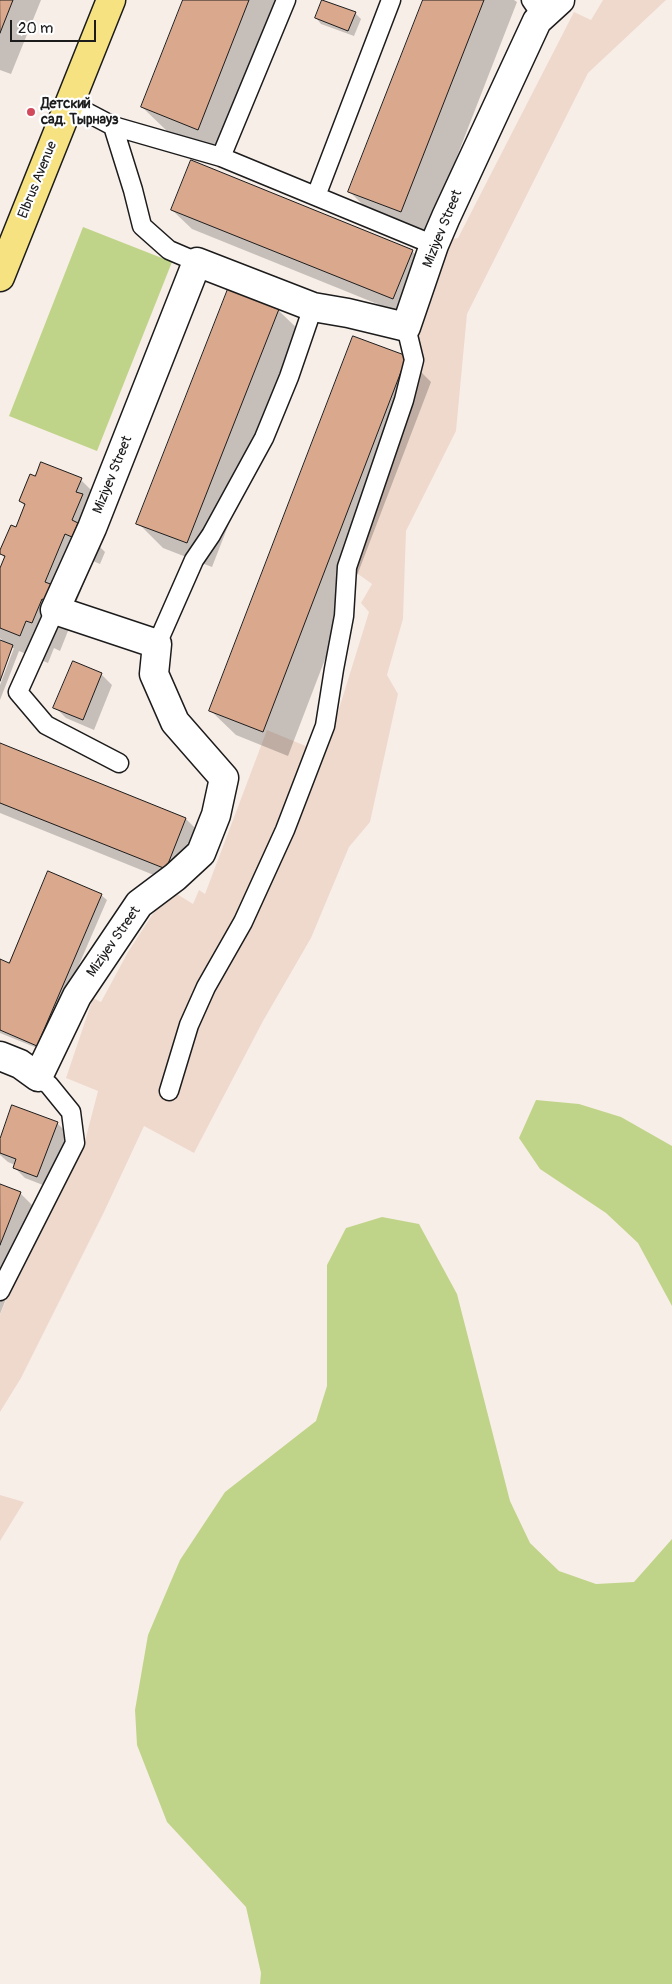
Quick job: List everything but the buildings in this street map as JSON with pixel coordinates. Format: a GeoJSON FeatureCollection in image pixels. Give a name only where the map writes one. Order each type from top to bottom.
{"type":"FeatureCollection","features":[{"type":"Feature","properties":{"kind":"main road","name":"Elbrus Avenue"},"geometry":{"type":"LineString","coordinates":[[0,277],[111,0]]}},
{"type":"Feature","properties":{"kind":"street","name":"Miziyev Street"},"geometry":{"type":"LineString","coordinates":[[406,327],[434,245],[544,5]]}},
{"type":"Feature","properties":{"kind":"street","name":"Miziyev Street"},"geometry":{"type":"LineString","coordinates":[[55,610],[92,528],[197,262]]}},
{"type":"Feature","properties":{"kind":"street"},"geometry":{"type":"LineString","coordinates":[[197,262],[313,307],[406,327]]}},
{"type":"Feature","properties":{"kind":"street"},"geometry":{"type":"LineString","coordinates":[[55,610],[157,644]]}},
{"type":"Feature","properties":{"kind":"street","name":"Miziyev Street"},"geometry":{"type":"LineString","coordinates":[[38,1077],[77,996],[139,904],[175,877],[200,853],[216,815],[224,778],[174,722],[154,674],[157,644]]}},
{"type":"Feature","properties":{"kind":"street"},"geometry":{"type":"LineString","coordinates":[[0,1056],[20,1064],[38,1077]]}},
{"type":"Feature","properties":{"kind":"lane"},"geometry":{"type":"LineString","coordinates":[[221,157],[286,0]]}},
{"type":"Feature","properties":{"kind":"lane"},"geometry":{"type":"LineString","coordinates":[[316,196],[390,0]]}},
{"type":"Feature","properties":{"kind":"lane"},"geometry":{"type":"LineString","coordinates":[[69,103],[113,126],[221,157],[434,245]]}},
{"type":"Feature","properties":{"kind":"lane"},"geometry":{"type":"LineString","coordinates":[[113,126],[142,226],[169,250],[197,262]]}},
{"type":"Feature","properties":{"kind":"lane"},"geometry":{"type":"LineString","coordinates":[[157,644],[194,560],[211,535],[264,438],[289,378],[313,307]]}},
{"type":"Feature","properties":{"kind":"lane"},"geometry":{"type":"LineString","coordinates":[[169,1091],[189,1025],[206,987],[251,905],[285,830],[325,726],[344,616],[347,567],[404,400],[414,360],[406,327]]}},
{"type":"Feature","properties":{"kind":"lane"},"geometry":{"type":"LineString","coordinates":[[55,610],[18,692],[46,725],[119,763]]}},
{"type":"Feature","properties":{"kind":"lane"},"geometry":{"type":"LineString","coordinates":[[0,1291],[75,1142],[71,1112],[49,1085],[38,1077]]}},
{"type":"Feature","properties":{"kind":"shaded area"},"geometry":{"type":"Polygon","coordinates":[[[603,0],[666,0],[588,73],[467,314],[456,431],[406,531],[403,619],[387,675],[398,694],[370,822],[349,847],[311,938],[263,1021],[194,1153],[144,1126],[104,1212],[21,1378],[0,1412],[0,1315],[24,1257],[86,1137],[98,1091],[66,1078],[93,998],[101,1002],[128,952],[169,889],[193,904],[199,890],[205,894],[267,730],[325,754],[369,612],[361,603],[372,584],[354,571],[376,508],[411,333],[452,239],[458,238],[574,12],[591,20],[603,0]]]}},
{"type":"Feature","properties":{"kind":"shaded area"},"geometry":{"type":"Polygon","coordinates":[[[0,1495],[24,1502],[0,1541],[0,1495]]]}},
{"type":"Feature","properties":{"kind":"green space"},"geometry":{"type":"Polygon","coordinates":[[[83,227],[172,262],[97,451],[9,416],[83,227]]]}},
{"type":"Feature","properties":{"kind":"green space"},"geometry":{"type":"Polygon","coordinates":[[[536,1100],[579,1104],[621,1117],[672,1146],[672,1306],[638,1243],[606,1213],[540,1169],[519,1138],[536,1100]]]}},
{"type":"Feature","properties":{"kind":"green space"},"geometry":{"type":"Polygon","coordinates":[[[382,1217],[419,1224],[457,1294],[510,1501],[530,1543],[559,1571],[596,1584],[634,1582],[672,1539],[672,1984],[260,1984],[261,1973],[246,1907],[167,1822],[137,1745],[135,1710],[148,1635],[180,1560],[225,1492],[316,1421],[327,1386],[327,1265],[346,1228],[382,1217]]]}},
{"type":"Feature","properties":{"kind":"place","name":"Детский сад. Тырнауз"},"geometry":{"type":"Point","coordinates":[31,112]}}]}
